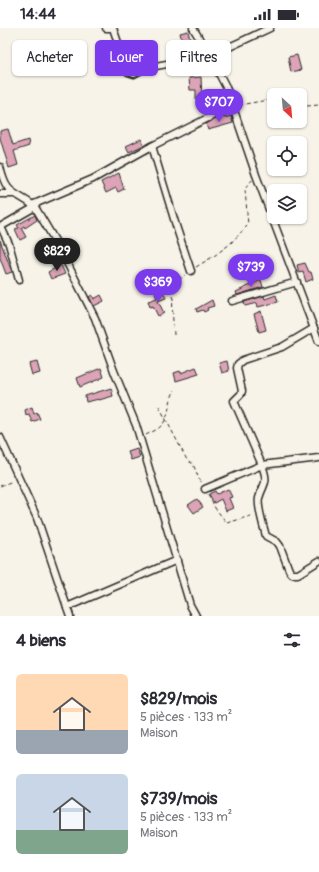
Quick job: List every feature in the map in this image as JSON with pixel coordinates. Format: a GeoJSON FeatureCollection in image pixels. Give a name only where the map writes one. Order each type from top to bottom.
{"type":"FeatureCollection","features":[{"type":"Feature","properties":{"kind":"street"},"geometry":{"type":"LineString","coordinates":[[106,28],[113,28],[128,72],[134,74],[145,68],[166,64]]}},
{"type":"Feature","properties":{"kind":"street"},"geometry":{"type":"LineString","coordinates":[[193,28],[200,40]]}},
{"type":"Feature","properties":{"kind":"street"},"geometry":{"type":"LineString","coordinates":[[231,46],[270,28]]}},
{"type":"Feature","properties":{"kind":"street"},"geometry":{"type":"LineString","coordinates":[[220,76],[226,87],[256,175],[319,342]]}},
{"type":"Feature","properties":{"kind":"street"},"geometry":{"type":"LineString","coordinates":[[19,280],[9,244],[1,227],[34,206],[93,179],[152,146],[232,106]]}},
{"type":"Feature","properties":{"kind":"street"},"geometry":{"type":"LineString","coordinates":[[152,146],[191,270]]}},
{"type":"Feature","properties":{"kind":"street"},"geometry":{"type":"LineString","coordinates":[[0,167],[3,182],[13,194],[34,206],[60,249],[95,318],[140,439],[190,605],[196,616]]}},
{"type":"Feature","properties":{"kind":"street"},"geometry":{"type":"LineString","coordinates":[[0,194],[13,194]]}},
{"type":"Feature","properties":{"kind":"street"},"geometry":{"type":"LineString","coordinates":[[232,301],[297,282]]}},
{"type":"Feature","properties":{"kind":"street"},"geometry":{"type":"LineString","coordinates":[[314,328],[282,347],[243,360],[238,364],[242,391],[241,394],[235,399],[235,406],[247,428],[266,476],[265,486],[259,499],[259,508],[266,536],[277,542],[280,546],[292,574],[298,574],[319,561]]}},
{"type":"Feature","properties":{"kind":"street"},"geometry":{"type":"LineString","coordinates":[[0,437],[37,518],[70,616]]}},
{"type":"Feature","properties":{"kind":"street"},"geometry":{"type":"LineString","coordinates":[[205,489],[262,465],[319,458]]}},
{"type":"Feature","properties":{"kind":"street"},"geometry":{"type":"LineString","coordinates":[[67,607],[177,560]]}},
{"type":"Feature","properties":{"kind":"path"},"geometry":{"type":"LineString","coordinates":[[232,106],[267,100]]}},
{"type":"Feature","properties":{"kind":"path"},"geometry":{"type":"LineString","coordinates":[[307,106],[319,105]]}},
{"type":"Feature","properties":{"kind":"path"},"geometry":{"type":"LineString","coordinates":[[174,335],[173,294],[181,277],[230,244],[248,225],[245,189],[256,175]]}},
{"type":"Feature","properties":{"kind":"path"},"geometry":{"type":"LineString","coordinates":[[140,439],[161,426],[165,420],[171,397],[175,390]]}},
{"type":"Feature","properties":{"kind":"path"},"geometry":{"type":"LineString","coordinates":[[159,406],[187,460],[193,464],[202,486],[214,508],[227,523],[260,513]]}},
{"type":"Feature","properties":{"kind":"path"},"geometry":{"type":"LineString","coordinates":[[0,486],[20,479]]}},
{"type":"Feature","properties":{"kind":"building"},"geometry":{"type":"Polygon","coordinates":[[[188,31],[190,40],[182,40],[180,33],[188,31]]]}},
{"type":"Feature","properties":{"kind":"building"},"geometry":{"type":"Polygon","coordinates":[[[297,55],[301,70],[291,72],[288,57],[297,55]]]}},
{"type":"Feature","properties":{"kind":"building"},"geometry":{"type":"Polygon","coordinates":[[[201,77],[202,99],[196,100],[196,90],[190,90],[189,78],[201,77]]]}},
{"type":"Feature","properties":{"kind":"building"},"geometry":{"type":"Polygon","coordinates":[[[214,99],[215,105],[208,106],[210,112],[206,114],[202,102],[214,99]]]}},
{"type":"Feature","properties":{"kind":"building"},"geometry":{"type":"Polygon","coordinates":[[[223,115],[224,118],[231,116],[233,123],[208,130],[206,124],[223,115]]]}},
{"type":"Feature","properties":{"kind":"building"},"geometry":{"type":"Polygon","coordinates":[[[8,129],[13,145],[28,140],[29,146],[14,151],[18,165],[9,168],[0,138],[0,131],[8,129]]]}},
{"type":"Feature","properties":{"kind":"building"},"geometry":{"type":"Polygon","coordinates":[[[141,139],[144,145],[129,152],[126,146],[141,139]]]}},
{"type":"Feature","properties":{"kind":"building"},"geometry":{"type":"Polygon","coordinates":[[[119,173],[124,189],[118,192],[116,188],[106,193],[101,182],[119,173]]]}},
{"type":"Feature","properties":{"kind":"building"},"geometry":{"type":"Polygon","coordinates":[[[35,215],[37,220],[25,228],[24,226],[21,228],[26,237],[20,240],[15,229],[19,228],[17,225],[35,215]]]}},
{"type":"Feature","properties":{"kind":"building"},"geometry":{"type":"Polygon","coordinates":[[[0,240],[12,272],[6,274],[0,258],[0,240]]]}},
{"type":"Feature","properties":{"kind":"building"},"geometry":{"type":"Polygon","coordinates":[[[305,263],[309,272],[311,272],[313,279],[306,282],[303,272],[299,273],[297,265],[305,263]]]}},
{"type":"Feature","properties":{"kind":"building"},"geometry":{"type":"Polygon","coordinates":[[[61,265],[65,274],[51,279],[48,272],[61,265]]]}},
{"type":"Feature","properties":{"kind":"building"},"geometry":{"type":"Polygon","coordinates":[[[261,280],[263,287],[237,295],[236,292],[261,280]]]}},
{"type":"Feature","properties":{"kind":"building"},"geometry":{"type":"Polygon","coordinates":[[[162,290],[166,298],[158,301],[164,313],[158,316],[153,306],[150,307],[148,301],[157,298],[155,294],[162,290]]]}},
{"type":"Feature","properties":{"kind":"building"},"geometry":{"type":"Polygon","coordinates":[[[92,295],[94,299],[101,295],[104,301],[94,306],[89,297],[92,295]]]}},
{"type":"Feature","properties":{"kind":"building"},"geometry":{"type":"Polygon","coordinates":[[[276,295],[278,302],[258,307],[257,303],[245,306],[244,302],[264,296],[265,299],[276,295]]]}},
{"type":"Feature","properties":{"kind":"building"},"geometry":{"type":"Polygon","coordinates":[[[212,300],[214,306],[207,308],[208,310],[204,312],[203,310],[197,312],[196,309],[212,300]]]}},
{"type":"Feature","properties":{"kind":"building"},"geometry":{"type":"Polygon","coordinates":[[[261,311],[266,330],[259,332],[254,314],[261,311]]]}},
{"type":"Feature","properties":{"kind":"building"},"geometry":{"type":"Polygon","coordinates":[[[227,361],[229,371],[222,373],[219,363],[227,361]]]}},
{"type":"Feature","properties":{"kind":"building"},"geometry":{"type":"Polygon","coordinates":[[[37,362],[40,373],[32,375],[29,364],[37,362]]]}},
{"type":"Feature","properties":{"kind":"building"},"geometry":{"type":"Polygon","coordinates":[[[196,367],[199,374],[176,381],[174,373],[180,371],[181,373],[196,367]]]}},
{"type":"Feature","properties":{"kind":"building"},"geometry":{"type":"Polygon","coordinates":[[[101,368],[104,377],[80,387],[77,378],[101,368]]]}},
{"type":"Feature","properties":{"kind":"building"},"geometry":{"type":"Polygon","coordinates":[[[111,388],[113,396],[86,402],[85,396],[111,388]]]}},
{"type":"Feature","properties":{"kind":"building"},"geometry":{"type":"Polygon","coordinates":[[[32,407],[34,414],[37,412],[40,419],[32,422],[29,414],[26,415],[25,410],[32,407]]]}},
{"type":"Feature","properties":{"kind":"building"},"geometry":{"type":"Polygon","coordinates":[[[137,449],[140,457],[131,460],[128,452],[137,449]]]}},
{"type":"Feature","properties":{"kind":"building"},"geometry":{"type":"Polygon","coordinates":[[[228,489],[232,497],[229,498],[233,508],[226,511],[221,499],[214,503],[209,494],[215,491],[217,494],[228,489]]]}},
{"type":"Feature","properties":{"kind":"building"},"geometry":{"type":"Polygon","coordinates":[[[197,499],[203,507],[194,513],[188,505],[197,499]]]}}]}
